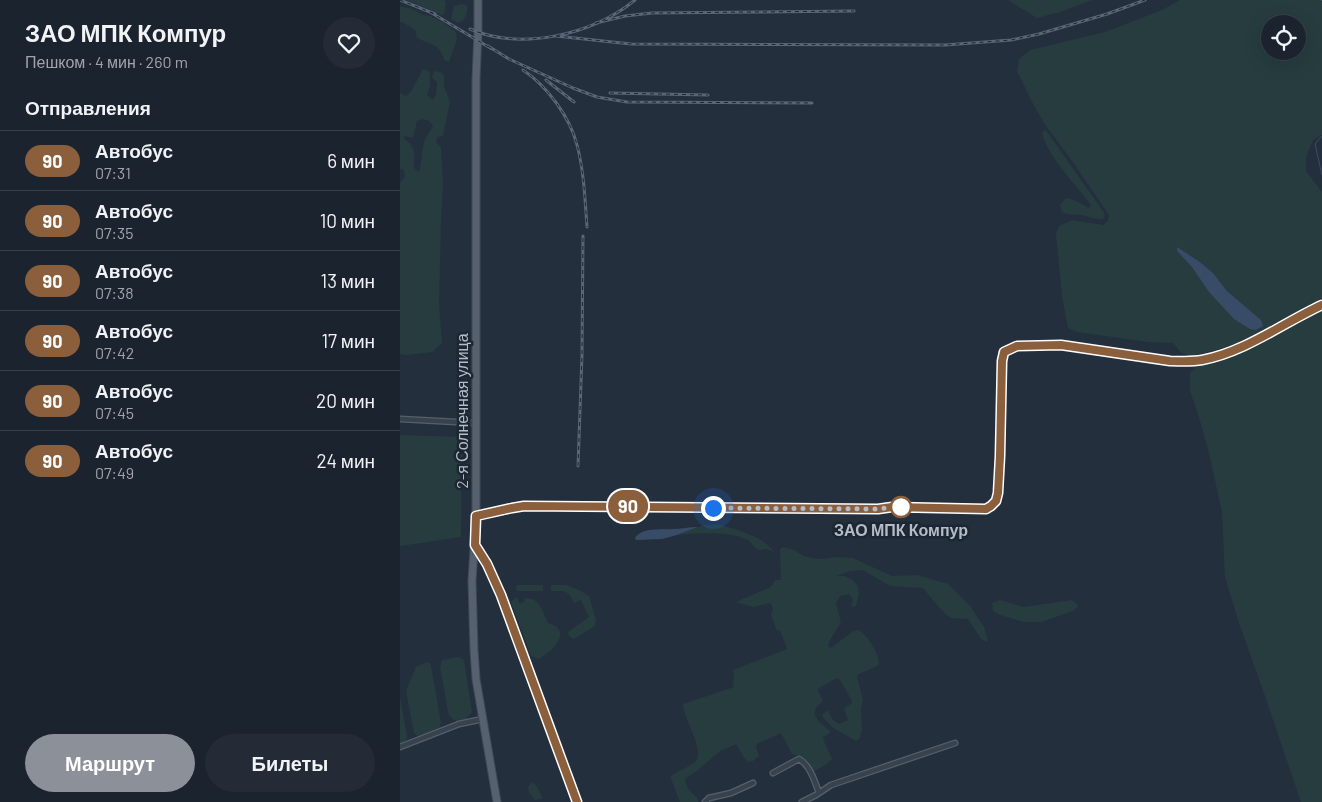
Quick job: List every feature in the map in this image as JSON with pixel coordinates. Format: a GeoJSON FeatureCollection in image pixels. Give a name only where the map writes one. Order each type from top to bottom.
{"type":"FeatureCollection","features":[{"type":"Feature","properties":{"kind":"main road","name":"2-я Солнечная улица"},"geometry":{"type":"LineString","coordinates":[[478,0],[476,79],[476,516],[472,581],[476,679],[497,802]]}},
{"type":"Feature","properties":{"kind":"main road"},"geometry":{"type":"LineString","coordinates":[[475,545],[487,564],[501,595],[577,802]]}},
{"type":"Feature","properties":{"kind":"street"},"geometry":{"type":"LineString","coordinates":[[476,516],[524,506],[986,509],[996,501],[998,493],[1002,361],[1004,352],[1017,346],[1061,345],[1170,361],[1203,360],[1247,344],[1322,305]]}},
{"type":"Feature","properties":{"kind":"street"},"geometry":{"type":"LineString","coordinates":[[400,419],[475,423]]}},
{"type":"Feature","properties":{"kind":"street"},"geometry":{"type":"LineString","coordinates":[[400,747],[459,724],[483,719]]}},
{"type":"Feature","properties":{"kind":"street"},"geometry":{"type":"LineString","coordinates":[[802,802],[831,785],[956,743]]}},
{"type":"Feature","properties":{"kind":"street"},"geometry":{"type":"LineString","coordinates":[[773,773],[799,759],[805,764],[812,775],[819,793]]}},
{"type":"Feature","properties":{"kind":"street"},"geometry":{"type":"LineString","coordinates":[[705,802],[709,798],[731,793],[752,783]]}},
{"type":"Feature","properties":{"kind":"green space"},"geometry":{"type":"Polygon","coordinates":[[[406,0],[444,0],[446,3],[444,14],[442,15],[406,0]]]}},
{"type":"Feature","properties":{"kind":"green space"},"geometry":{"type":"Polygon","coordinates":[[[1008,0],[1092,0],[1037,18],[1008,0]]]}},
{"type":"Feature","properties":{"kind":"green space"},"geometry":{"type":"Polygon","coordinates":[[[1180,0],[1322,0],[1322,135],[1313,140],[1306,157],[1306,171],[1322,192],[1322,299],[1234,345],[1192,356],[1181,353],[1173,343],[1148,342],[1077,332],[1068,328],[1062,296],[1056,234],[1059,226],[1072,220],[1103,225],[1108,221],[1109,215],[1046,126],[1017,71],[1019,59],[1030,50],[1105,32],[1162,10],[1180,0]],[[1177,248],[1177,251],[1192,267],[1261,320],[1227,291],[1213,273],[1200,262],[1177,248]]]}},
{"type":"Feature","properties":{"kind":"green space"},"geometry":{"type":"Polygon","coordinates":[[[467,5],[467,13],[463,21],[458,23],[451,19],[454,6],[467,5]]]}},
{"type":"Feature","properties":{"kind":"green space"},"geometry":{"type":"Polygon","coordinates":[[[400,6],[430,16],[456,32],[457,40],[449,62],[444,60],[437,48],[417,38],[415,30],[400,22],[400,6]]]}},
{"type":"Feature","properties":{"kind":"green space"},"geometry":{"type":"Polygon","coordinates":[[[423,69],[430,72],[430,86],[427,95],[433,100],[436,95],[437,82],[432,78],[434,71],[441,72],[444,76],[444,86],[450,102],[443,136],[437,137],[436,142],[441,148],[443,182],[439,304],[442,343],[432,352],[407,355],[400,354],[400,182],[405,177],[404,170],[400,169],[400,93],[406,96],[412,90],[423,69]],[[423,119],[417,121],[413,138],[406,136],[403,138],[413,147],[414,168],[419,172],[424,144],[433,126],[429,121],[423,119]]]}},
{"type":"Feature","properties":{"kind":"green space"},"geometry":{"type":"Polygon","coordinates":[[[1046,130],[1105,214],[1103,219],[1062,212],[1060,205],[1066,198],[1089,208],[1091,205],[1050,151],[1042,132],[1046,130]]]}},
{"type":"Feature","properties":{"kind":"green space"},"geometry":{"type":"Polygon","coordinates":[[[1322,311],[1322,802],[1301,802],[1225,577],[1222,512],[1209,453],[1190,391],[1190,373],[1198,366],[1236,355],[1322,311]]]}},
{"type":"Feature","properties":{"kind":"green space"},"geometry":{"type":"Polygon","coordinates":[[[400,435],[462,437],[461,537],[400,546],[400,435]]]}},
{"type":"Feature","properties":{"kind":"green space"},"geometry":{"type":"Polygon","coordinates":[[[718,524],[756,537],[774,552],[767,549],[758,550],[749,541],[724,534],[677,535],[704,525],[718,524]]]}},
{"type":"Feature","properties":{"kind":"green space"},"geometry":{"type":"Polygon","coordinates":[[[783,547],[812,558],[853,558],[892,576],[917,575],[948,584],[971,607],[984,627],[988,642],[981,639],[968,619],[951,618],[944,613],[923,588],[890,586],[863,570],[850,571],[836,576],[844,576],[851,579],[858,586],[859,593],[856,606],[851,607],[853,600],[849,594],[840,596],[836,604],[841,622],[828,646],[831,648],[852,632],[859,630],[873,646],[879,661],[879,665],[857,676],[863,700],[860,738],[856,741],[837,730],[822,715],[828,711],[833,720],[839,724],[848,720],[844,708],[852,703],[852,701],[837,678],[819,688],[818,690],[823,701],[815,711],[818,720],[830,731],[830,733],[823,737],[832,759],[827,764],[813,772],[802,757],[792,754],[781,733],[757,744],[759,756],[753,761],[748,762],[736,744],[720,751],[685,779],[688,788],[698,799],[698,802],[680,802],[670,776],[693,764],[698,757],[696,742],[686,718],[683,704],[734,687],[733,670],[787,649],[780,630],[777,631],[771,615],[773,608],[770,603],[753,607],[736,602],[769,588],[775,580],[781,580],[780,552],[783,547]]]}},
{"type":"Feature","properties":{"kind":"green space"},"geometry":{"type":"Polygon","coordinates":[[[517,585],[543,585],[543,591],[518,591],[515,588],[517,585]]]}},
{"type":"Feature","properties":{"kind":"green space"},"geometry":{"type":"Polygon","coordinates":[[[551,585],[566,585],[589,596],[596,620],[595,626],[574,639],[569,636],[568,632],[589,617],[581,600],[574,603],[568,593],[551,591],[551,585]]]}},
{"type":"Feature","properties":{"kind":"green space"},"geometry":{"type":"Polygon","coordinates":[[[517,598],[520,604],[524,602],[525,598],[538,603],[548,623],[556,626],[559,631],[560,636],[554,647],[538,659],[531,656],[511,602],[517,598]]]}},
{"type":"Feature","properties":{"kind":"green space"},"geometry":{"type":"Polygon","coordinates":[[[1000,600],[1024,607],[1072,600],[1079,606],[1073,611],[1041,622],[1024,622],[993,611],[992,603],[1000,600]]]}},
{"type":"Feature","properties":{"kind":"green space"},"geometry":{"type":"Polygon","coordinates":[[[459,657],[464,660],[472,712],[463,720],[456,721],[448,712],[440,667],[442,660],[459,657]]]}},
{"type":"Feature","properties":{"kind":"green space"},"geometry":{"type":"Polygon","coordinates":[[[429,662],[441,723],[439,729],[418,737],[414,733],[406,690],[416,667],[429,662]]]}},
{"type":"Feature","properties":{"kind":"green space"},"geometry":{"type":"Polygon","coordinates":[[[400,697],[407,736],[406,741],[400,744],[400,697]]]}},
{"type":"Feature","properties":{"kind":"green space"},"geometry":{"type":"Polygon","coordinates":[[[532,782],[536,785],[541,799],[535,800],[529,793],[528,787],[532,782]]]}},
{"type":"Feature","properties":{"kind":"water"},"geometry":{"type":"Polygon","coordinates":[[[1177,247],[1213,273],[1227,291],[1261,320],[1263,326],[1256,330],[1250,329],[1234,319],[1209,292],[1192,267],[1177,251],[1177,247]]]}},
{"type":"Feature","properties":{"kind":"water"},"geometry":{"type":"Polygon","coordinates":[[[698,527],[662,539],[636,540],[635,538],[642,532],[652,530],[698,527]]]}},
{"type":"Feature","properties":{"kind":"waterway"},"geometry":{"type":"LineString","coordinates":[[1322,136],[1315,144],[1322,175]]}},
{"type":"Feature","properties":{"kind":"railway"},"geometry":{"type":"LineString","coordinates":[[400,0],[435,14]]}},
{"type":"Feature","properties":{"kind":"railway"},"geometry":{"type":"LineString","coordinates":[[470,29],[490,36],[511,39],[556,36],[598,22],[618,12],[635,0]]}},
{"type":"Feature","properties":{"kind":"railway"},"geometry":{"type":"LineString","coordinates":[[556,36],[631,44],[945,45],[1011,40],[1039,34],[1107,14],[1145,0]]}},
{"type":"Feature","properties":{"kind":"railway"},"geometry":{"type":"LineString","coordinates":[[596,23],[625,16],[652,13],[854,11]]}},
{"type":"Feature","properties":{"kind":"railway"},"geometry":{"type":"LineString","coordinates":[[430,12],[492,49]]}},
{"type":"Feature","properties":{"kind":"railway"},"geometry":{"type":"LineString","coordinates":[[488,46],[509,59],[597,97],[627,102],[812,103]]}},
{"type":"Feature","properties":{"kind":"railway"},"geometry":{"type":"LineString","coordinates":[[523,70],[549,93],[563,113],[574,134],[584,186],[587,227]]}},
{"type":"Feature","properties":{"kind":"railway"},"geometry":{"type":"LineString","coordinates":[[546,80],[574,102]]}},
{"type":"Feature","properties":{"kind":"railway"},"geometry":{"type":"LineString","coordinates":[[610,93],[708,95]]}},
{"type":"Feature","properties":{"kind":"railway"},"geometry":{"type":"LineString","coordinates":[[578,466],[582,355],[583,236]]}},
{"type":"Feature","properties":{"kind":"bus line","name":"90"},"geometry":{"type":"LineString","coordinates":[[577,802],[501,595],[487,564],[475,545],[476,516],[524,506],[986,509],[996,501],[998,493],[1002,361],[1004,352],[1017,346],[1061,345],[1170,361],[1203,360],[1247,344],[1322,305]]}},
{"type":"Feature","properties":{"kind":"place","name":"ЗАО МПК Компур"},"geometry":{"type":"Point","coordinates":[901,507]}},
{"type":"Feature","properties":{"kind":"route"},"geometry":{"type":"LineString","coordinates":[[713,508],[878,509],[901,507]]}}]}
